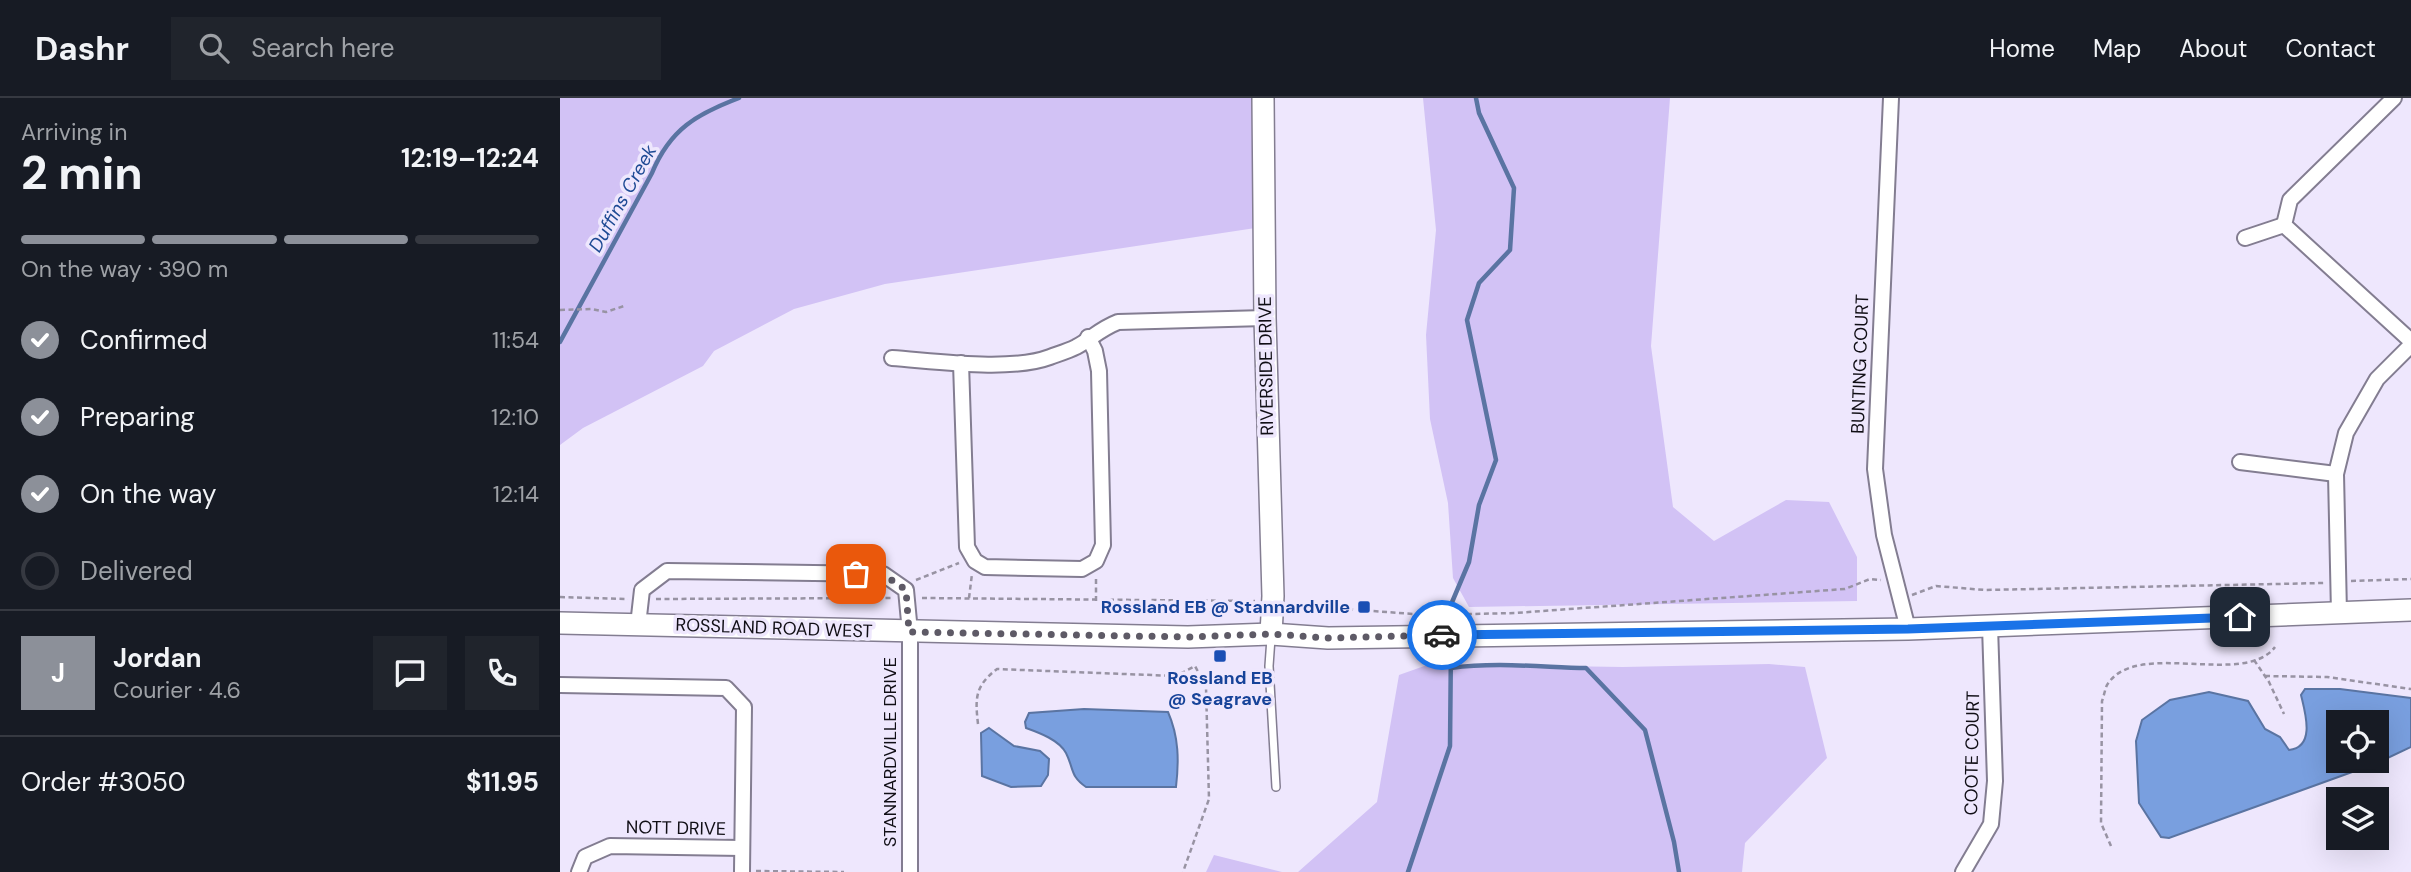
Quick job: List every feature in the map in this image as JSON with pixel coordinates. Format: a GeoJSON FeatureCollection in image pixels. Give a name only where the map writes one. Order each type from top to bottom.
{"type":"FeatureCollection","features":[{"type":"Feature","properties":{"kind":"main road","name":"RIVERSIDE DRIVE"},"geometry":{"type":"LineString","coordinates":[[1263,98],[1271,634]]}},
{"type":"Feature","properties":{"kind":"main road","name":"ROSSLAND ROAD WEST"},"geometry":{"type":"LineString","coordinates":[[560,623],[1188,637],[1271,634],[1328,638],[1908,629],[2411,610]]}},
{"type":"Feature","properties":{"kind":"street","name":"BUNTING COURT"},"geometry":{"type":"LineString","coordinates":[[1891,98],[1875,469],[1884,535],[1908,629]]}},
{"type":"Feature","properties":{"kind":"street"},"geometry":{"type":"LineString","coordinates":[[2284,225],[2290,200],[2385,101]]}},
{"type":"Feature","properties":{"kind":"street"},"geometry":{"type":"LineString","coordinates":[[2245,238],[2284,225]]}},
{"type":"Feature","properties":{"kind":"street"},"geometry":{"type":"LineString","coordinates":[[2284,225],[2411,343],[2377,379],[2346,433],[2336,474],[2339,613]]}},
{"type":"Feature","properties":{"kind":"street"},"geometry":{"type":"LineString","coordinates":[[891,358],[961,363],[1018,363],[1047,359],[1078,346],[1101,328],[1118,322],[1265,318]]}},
{"type":"Feature","properties":{"kind":"street"},"geometry":{"type":"LineString","coordinates":[[961,363],[967,547],[972,558],[985,567],[1082,569],[1096,561],[1103,545],[1099,371],[1088,337]]}},
{"type":"Feature","properties":{"kind":"street"},"geometry":{"type":"LineString","coordinates":[[2240,462],[2336,474]]}},
{"type":"Feature","properties":{"kind":"street"},"geometry":{"type":"LineString","coordinates":[[638,625],[642,590],[667,571],[883,574],[906,590],[909,632]]}},
{"type":"Feature","properties":{"kind":"street","name":"COOTE COURT"},"geometry":{"type":"LineString","coordinates":[[1963,872],[1991,824],[1995,781],[1990,626]]}},
{"type":"Feature","properties":{"kind":"street","name":"STANNARDVILLE DRIVE"},"geometry":{"type":"LineString","coordinates":[[909,632],[909,872]]}},
{"type":"Feature","properties":{"kind":"street"},"geometry":{"type":"LineString","coordinates":[[560,685],[726,688],[744,707],[741,871]]}},
{"type":"Feature","properties":{"kind":"street","name":"NOTT DRIVE"},"geometry":{"type":"LineString","coordinates":[[579,872],[585,857],[610,846],[742,848]]}},
{"type":"Feature","properties":{"kind":"lane"},"geometry":{"type":"LineString","coordinates":[[1271,634],[1269,666],[1276,787]]}},
{"type":"Feature","properties":{"kind":"path"},"geometry":{"type":"LineString","coordinates":[[560,310],[592,309],[606,312],[624,306]]}},
{"type":"Feature","properties":{"kind":"path"},"geometry":{"type":"LineString","coordinates":[[900,586],[972,558]]}},
{"type":"Feature","properties":{"kind":"path"},"geometry":{"type":"LineString","coordinates":[[1272,601],[1426,615],[1515,613],[1845,589],[1870,579],[1885,581]]}},
{"type":"Feature","properties":{"kind":"path"},"geometry":{"type":"LineString","coordinates":[[1901,596],[1936,586],[1985,590],[2411,579]]}},
{"type":"Feature","properties":{"kind":"path"},"geometry":{"type":"LineString","coordinates":[[2111,846],[2101,823],[2102,701],[2108,684],[2119,674],[2137,666],[2168,663],[2236,665],[2268,656],[2275,647]]}},
{"type":"Feature","properties":{"kind":"path"},"geometry":{"type":"LineString","coordinates":[[2254,660],[2284,714]]}},
{"type":"Feature","properties":{"kind":"path"},"geometry":{"type":"LineString","coordinates":[[978,724],[975,700],[977,694],[989,675],[997,669],[1176,676],[1195,666],[1206,687],[1209,799],[1183,872]]}},
{"type":"Feature","properties":{"kind":"path"},"geometry":{"type":"LineString","coordinates":[[2265,676],[2327,677],[2411,689]]}},
{"type":"Feature","properties":{"kind":"path"},"geometry":{"type":"LineString","coordinates":[[741,871],[844,872]]}},
{"type":"Feature","properties":{"kind":"shaded area"},"geometry":{"type":"Polygon","coordinates":[[[560,98],[1257,98],[1262,227],[885,284],[794,309],[714,351],[703,366],[583,428],[560,445],[560,98]]]}},
{"type":"Feature","properties":{"kind":"shaded area"},"geometry":{"type":"Polygon","coordinates":[[[1423,98],[1670,98],[1651,346],[1673,507],[1714,541],[1786,500],[1829,502],[1857,557],[1857,601],[1469,607],[1453,578],[1448,503],[1430,419],[1426,335],[1436,230],[1423,98]]]}},
{"type":"Feature","properties":{"kind":"shaded area"},"geometry":{"type":"Polygon","coordinates":[[[1430,664],[1623,667],[1769,664],[1805,667],[1827,758],[1745,843],[1742,872],[1298,872],[1377,802],[1399,675],[1430,664]]]}},
{"type":"Feature","properties":{"kind":"shaded area"},"geometry":{"type":"Polygon","coordinates":[[[1214,855],[1282,872],[1206,872],[1214,855]]]}},
{"type":"Feature","properties":{"kind":"water"},"geometry":{"type":"Polygon","coordinates":[[[2305,689],[2340,689],[2411,698],[2411,747],[2389,757],[2389,710],[2326,710],[2326,773],[2349,773],[2169,838],[2161,837],[2139,803],[2136,741],[2142,720],[2170,700],[2209,692],[2248,701],[2265,729],[2280,737],[2289,750],[2303,743],[2307,728],[2301,695],[2305,689]]]}},
{"type":"Feature","properties":{"kind":"water"},"geometry":{"type":"Polygon","coordinates":[[[1084,709],[1168,712],[1177,749],[1176,787],[1086,787],[1075,776],[1066,753],[1059,744],[1026,728],[1025,722],[1029,713],[1084,709]]]}},
{"type":"Feature","properties":{"kind":"water"},"geometry":{"type":"Polygon","coordinates":[[[989,728],[1014,746],[1040,751],[1049,759],[1048,775],[1041,786],[1011,787],[982,776],[981,733],[989,728]]]}},
{"type":"Feature","properties":{"kind":"waterway","name":"Duffins Creek"},"geometry":{"type":"LineString","coordinates":[[560,342],[667,145],[676,134],[698,117],[739,98]]}},
{"type":"Feature","properties":{"kind":"waterway"},"geometry":{"type":"LineString","coordinates":[[1451,630],[1450,607],[1469,562],[1479,505],[1496,460],[1467,320],[1479,283],[1510,250],[1514,188],[1479,113],[1476,98]]}},
{"type":"Feature","properties":{"kind":"waterway"},"geometry":{"type":"LineString","coordinates":[[1408,872],[1450,746],[1451,643]]}},
{"type":"Feature","properties":{"kind":"waterway"},"geometry":{"type":"LineString","coordinates":[[1451,668],[1501,665],[1586,668],[1645,730],[1674,842],[1679,872]]}},
{"type":"Feature","properties":{"kind":"way so far"},"geometry":{"type":"LineString","coordinates":[[856,574],[883,574],[906,590],[909,632],[1188,637],[1271,634],[1328,638],[1442,635]]}},
{"type":"Feature","properties":{"kind":"place","name":"Rossland EB @ Stannardville"},"geometry":{"type":"Point","coordinates":[1364,607]}},
{"type":"Feature","properties":{"kind":"place","name":"Rossland EB @ Seagrave"},"geometry":{"type":"Point","coordinates":[1220,656]}},
{"type":"Feature","properties":{"kind":"route"},"geometry":{"type":"LineString","coordinates":[[1442,635],[1908,629],[2240,617]]}}]}
